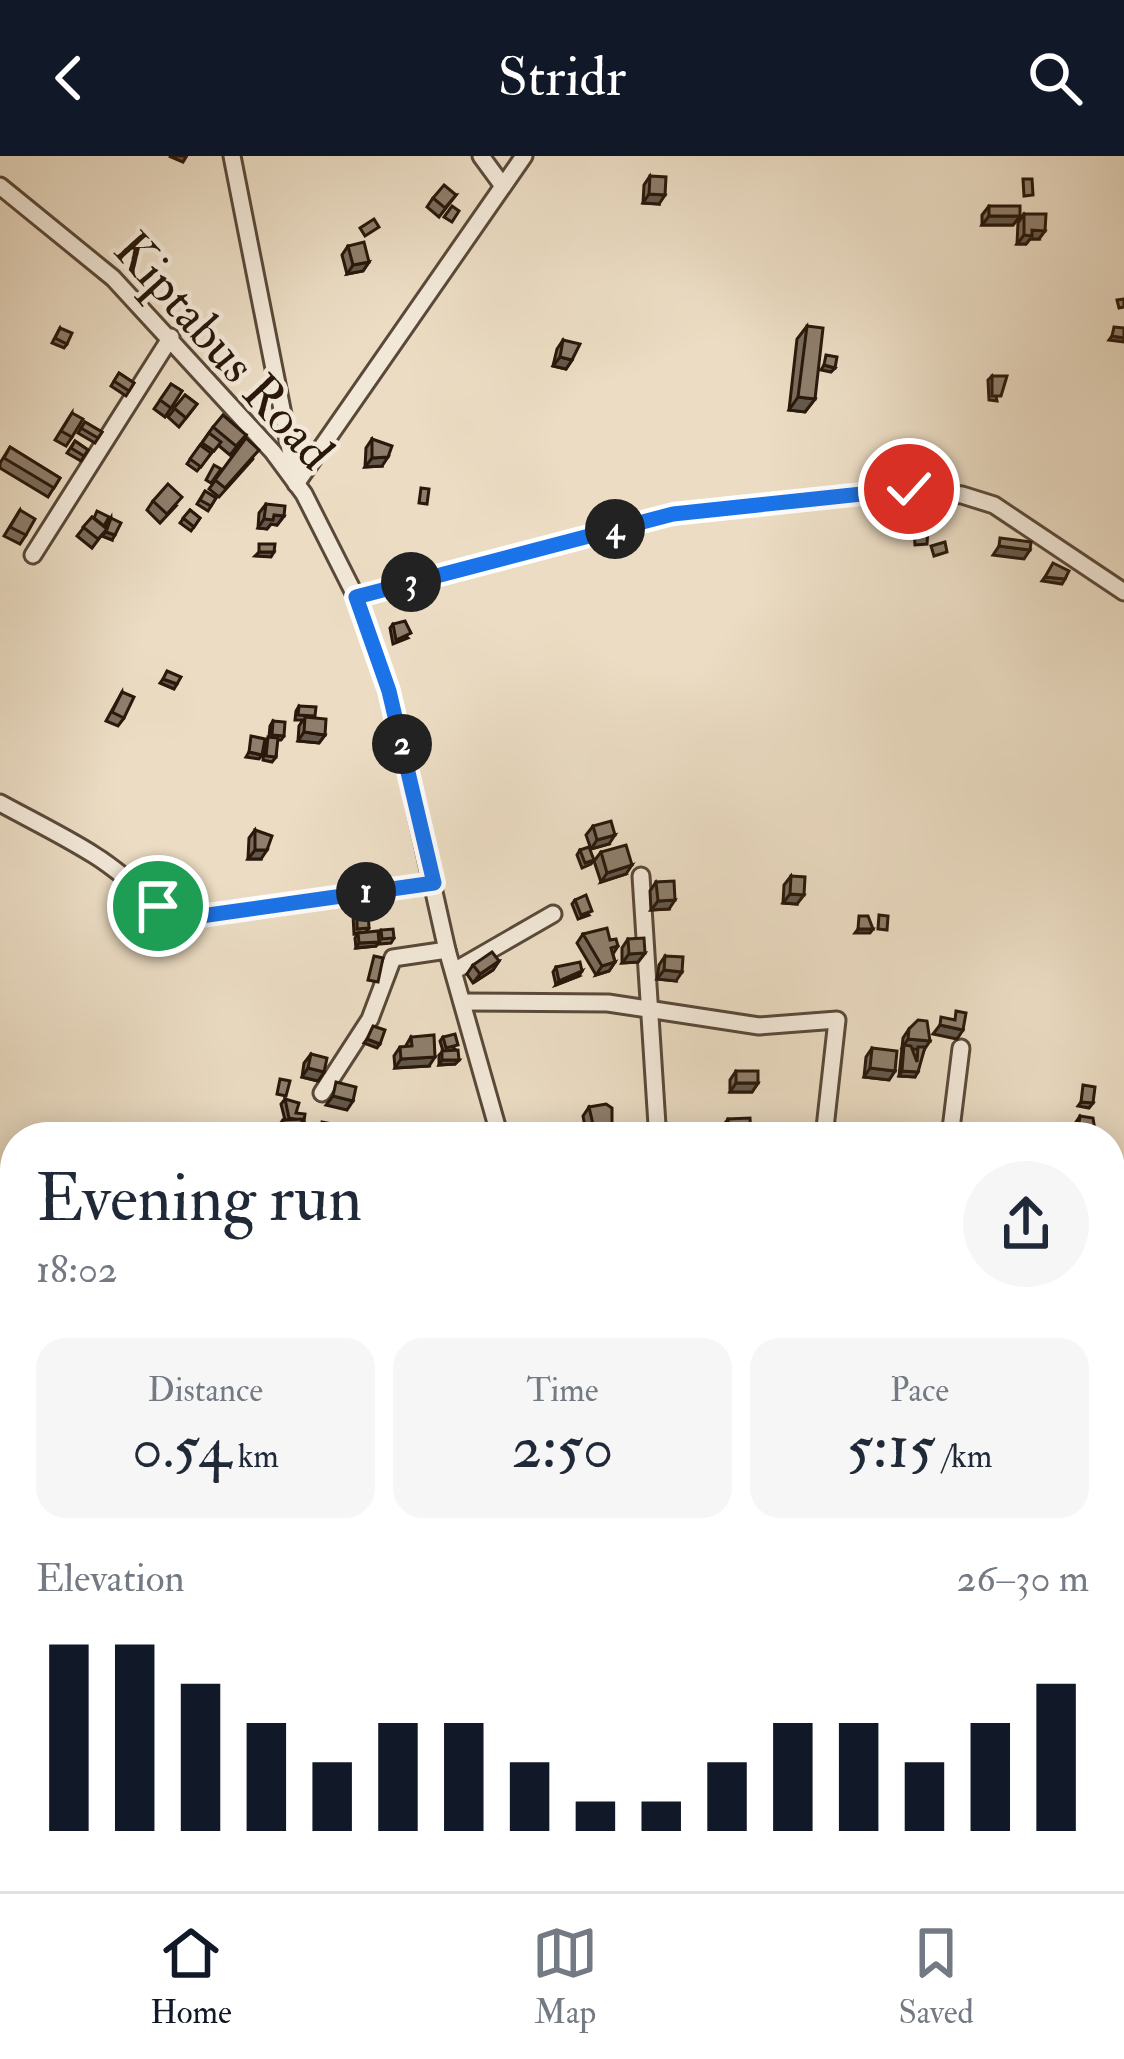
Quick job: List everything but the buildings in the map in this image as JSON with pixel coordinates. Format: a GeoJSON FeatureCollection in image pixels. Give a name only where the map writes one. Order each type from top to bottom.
{"type":"FeatureCollection","features":[{"type":"Feature","properties":{"kind":"street"},"geometry":{"type":"LineString","coordinates":[[232,156],[296,484]]}},
{"type":"Feature","properties":{"kind":"street"},"geometry":{"type":"LineString","coordinates":[[481,156],[503,186]]}},
{"type":"Feature","properties":{"kind":"street"},"geometry":{"type":"LineString","coordinates":[[296,484],[524,156]]}},
{"type":"Feature","properties":{"kind":"street","name":"Kiptabus Road"},"geometry":{"type":"LineString","coordinates":[[0,186],[113,278],[171,338],[296,484],[356,597],[389,691],[447,950],[496,1122]]}},
{"type":"Feature","properties":{"kind":"street"},"geometry":{"type":"LineString","coordinates":[[33,555],[171,338]]}},
{"type":"Feature","properties":{"kind":"street"},"geometry":{"type":"LineString","coordinates":[[356,597],[673,514],[909,489],[962,495],[994,506],[1124,592]]}},
{"type":"Feature","properties":{"kind":"street"},"geometry":{"type":"LineString","coordinates":[[0,803],[98,857],[158,906],[176,914],[201,916],[434,883]]}},
{"type":"Feature","properties":{"kind":"street"},"geometry":{"type":"LineString","coordinates":[[641,877],[657,1122]]}},
{"type":"Feature","properties":{"kind":"street"},"geometry":{"type":"LineString","coordinates":[[454,971],[553,914]]}},
{"type":"Feature","properties":{"kind":"street"},"geometry":{"type":"LineString","coordinates":[[322,1093],[370,1019],[393,958],[447,950]]}},
{"type":"Feature","properties":{"kind":"street"},"geometry":{"type":"LineString","coordinates":[[462,1002],[517,999],[649,1008],[758,1026],[837,1020],[826,1122]]}},
{"type":"Feature","properties":{"kind":"street"},"geometry":{"type":"LineString","coordinates":[[952,1122],[961,1048]]}},
{"type":"Feature","properties":{"kind":"route"},"geometry":{"type":"LineString","coordinates":[[158,906],[176,914],[201,916],[434,883],[389,691],[356,597],[673,514],[909,489]]}}]}
